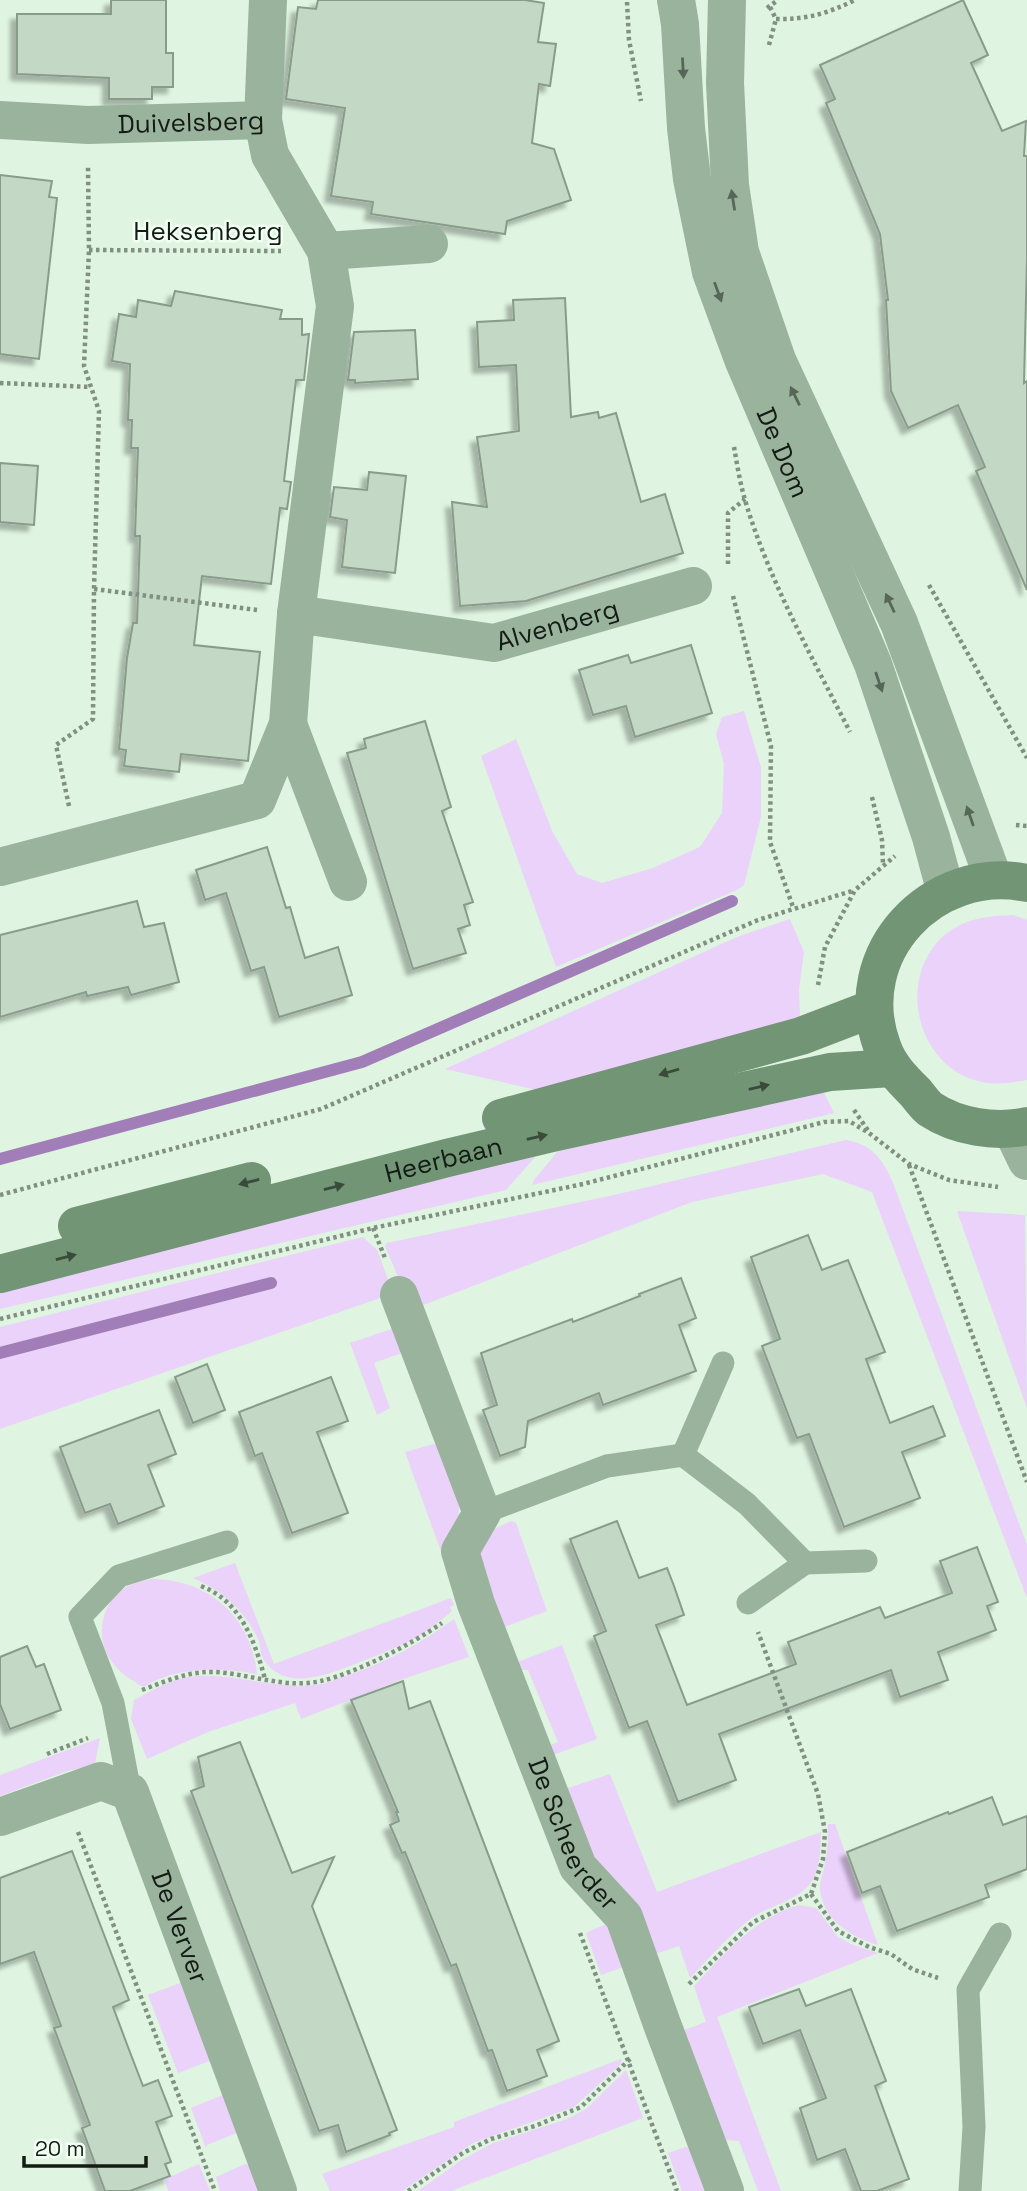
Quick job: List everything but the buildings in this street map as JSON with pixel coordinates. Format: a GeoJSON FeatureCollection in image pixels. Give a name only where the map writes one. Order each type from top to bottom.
{"type":"FeatureCollection","features":[{"type":"Feature","properties":{"kind":"main road"},"geometry":{"type":"LineString","coordinates":[[1010,881],[967,883],[929,901],[899,930],[880,967],[874,1008],[881,1045],[892,1068],[930,1108],[1017,1151]]}},
{"type":"Feature","properties":{"kind":"main road","name":"Heerbaan"},"geometry":{"type":"LineString","coordinates":[[0,1246],[547,1107],[800,1036],[874,1008]]}},
{"type":"Feature","properties":{"kind":"main road","name":"Heerbaan"},"geometry":{"type":"LineString","coordinates":[[0,1274],[552,1133],[830,1072],[892,1068]]}},
{"type":"Feature","properties":{"kind":"street","name":"Duivelsberg"},"geometry":{"type":"LineString","coordinates":[[0,120],[88,125],[263,120],[268,0]]}},
{"type":"Feature","properties":{"kind":"street","name":"De Dom"},"geometry":{"type":"LineString","coordinates":[[676,0],[692,179],[711,272],[743,359],[873,664],[917,793],[946,893]]}},
{"type":"Feature","properties":{"kind":"street","name":"De Dom"},"geometry":{"type":"LineString","coordinates":[[727,0],[725,83],[730,185],[740,252],[747,274],[777,360],[899,623],[1010,881]]}},
{"type":"Feature","properties":{"kind":"street"},"geometry":{"type":"LineString","coordinates":[[0,867],[257,800],[288,724],[296,614],[335,306],[326,251],[270,155],[263,120]]}},
{"type":"Feature","properties":{"kind":"street"},"geometry":{"type":"LineString","coordinates":[[326,251],[429,244]]}},
{"type":"Feature","properties":{"kind":"street","name":"Alvenberg"},"geometry":{"type":"LineString","coordinates":[[296,614],[494,643],[710,581]]}},
{"type":"Feature","properties":{"kind":"street"},"geometry":{"type":"LineString","coordinates":[[288,724],[348,882]]}},
{"type":"Feature","properties":{"kind":"street"},"geometry":{"type":"LineString","coordinates":[[399,1295],[482,1513]]}},
{"type":"Feature","properties":{"kind":"street","name":"De Scheerder"},"geometry":{"type":"LineString","coordinates":[[482,1513],[460,1551],[476,1604],[578,1867],[624,1917],[725,2191]]}},
{"type":"Feature","properties":{"kind":"street"},"geometry":{"type":"LineString","coordinates":[[0,1817],[101,1782],[130,1792]]}},
{"type":"Feature","properties":{"kind":"street","name":"De Verver"},"geometry":{"type":"LineString","coordinates":[[130,1792],[278,2191]]}},
{"type":"Feature","properties":{"kind":"lane"},"geometry":{"type":"LineString","coordinates":[[683,1455],[723,1363]]}},
{"type":"Feature","properties":{"kind":"lane"},"geometry":{"type":"LineString","coordinates":[[482,1513],[607,1466],[683,1455],[747,1504],[805,1563]]}},
{"type":"Feature","properties":{"kind":"lane"},"geometry":{"type":"LineString","coordinates":[[130,1792],[113,1703],[80,1617],[118,1576],[227,1542]]}},
{"type":"Feature","properties":{"kind":"lane"},"geometry":{"type":"LineString","coordinates":[[748,1603],[805,1563],[866,1560]]}},
{"type":"Feature","properties":{"kind":"lane"},"geometry":{"type":"LineString","coordinates":[[970,2191],[974,2127],[968,1990],[1000,1934]]}},
{"type":"Feature","properties":{"kind":"path"},"geometry":{"type":"LineString","coordinates":[[776,19],[798,20],[832,11],[855,0]]}},
{"type":"Feature","properties":{"kind":"path"},"geometry":{"type":"LineString","coordinates":[[767,51],[776,19],[770,7]]}},
{"type":"Feature","properties":{"kind":"path"},"geometry":{"type":"LineString","coordinates":[[77,848],[56,745],[93,719],[99,411],[84,366],[89,250],[88,125]]}},
{"type":"Feature","properties":{"kind":"path","name":"Heksenberg"},"geometry":{"type":"LineString","coordinates":[[89,250],[326,251]]}},
{"type":"Feature","properties":{"kind":"path"},"geometry":{"type":"LineString","coordinates":[[0,383],[91,387]]}},
{"type":"Feature","properties":{"kind":"path","name":"De Dom"},"geometry":{"type":"LineString","coordinates":[[710,581],[728,513],[745,499],[792,617],[850,733]]}},
{"type":"Feature","properties":{"kind":"path"},"geometry":{"type":"LineString","coordinates":[[924,576],[1027,758]]}},
{"type":"Feature","properties":{"kind":"path"},"geometry":{"type":"LineString","coordinates":[[94,589],[296,614]]}},
{"type":"Feature","properties":{"kind":"path"},"geometry":{"type":"LineString","coordinates":[[731,589],[771,746],[770,842],[793,907]]}},
{"type":"Feature","properties":{"kind":"path"},"geometry":{"type":"LineString","coordinates":[[870,792],[882,840],[883,863]]}},
{"type":"Feature","properties":{"kind":"path"},"geometry":{"type":"LineString","coordinates":[[0,1195],[321,1109],[628,975],[793,907],[855,890]]}},
{"type":"Feature","properties":{"kind":"path"},"geometry":{"type":"LineString","coordinates":[[0,1319],[373,1228],[583,1184],[824,1122],[849,1121],[909,1164],[949,1181],[993,1187],[1017,1151]]}},
{"type":"Feature","properties":{"kind":"path"},"geometry":{"type":"LineString","coordinates":[[909,1164],[1027,1482]]}},
{"type":"Feature","properties":{"kind":"path"},"geometry":{"type":"LineString","coordinates":[[148,1567],[206,1588],[225,1600],[251,1633],[265,1679]]}},
{"type":"Feature","properties":{"kind":"path"},"geometry":{"type":"LineString","coordinates":[[408,2191],[463,2153],[491,2139],[536,2126],[581,2107],[624,2067],[662,2024],[691,1981],[753,1922],[811,1894],[823,1859],[825,1832],[818,1794],[748,1603]]}},
{"type":"Feature","properties":{"kind":"path"},"geometry":{"type":"LineString","coordinates":[[113,1703],[185,1674],[214,1672],[288,1683],[321,1681],[419,1639],[476,1604]]}},
{"type":"Feature","properties":{"kind":"path"},"geometry":{"type":"LineString","coordinates":[[39,1757],[117,1727]]}},
{"type":"Feature","properties":{"kind":"path"},"geometry":{"type":"LineString","coordinates":[[64,1794],[215,2191]]}},
{"type":"Feature","properties":{"kind":"path"},"geometry":{"type":"LineString","coordinates":[[811,1894],[838,1931],[891,1954],[912,1969],[968,1990]]}},
{"type":"Feature","properties":{"kind":"shaded area"},"geometry":{"type":"Polygon","coordinates":[[[744,711],[761,767],[761,817],[744,885],[556,967],[481,756],[516,739],[553,833],[577,874],[602,883],[653,868],[700,847],[722,813],[724,764],[716,734],[722,717],[744,711]]]}},
{"type":"Feature","properties":{"kind":"shaded area"},"geometry":{"type":"Polygon","coordinates":[[[1013,915],[1027,920],[1027,1080],[981,1082],[952,1068],[935,1051],[923,1030],[918,1006],[919,982],[926,960],[939,940],[960,925],[992,916],[1013,915]]]}},
{"type":"Feature","properties":{"kind":"shaded area"},"geometry":{"type":"Polygon","coordinates":[[[790,919],[804,952],[799,989],[800,1019],[550,1093],[445,1069],[737,937],[790,919]]]}},
{"type":"Feature","properties":{"kind":"shaded area"},"geometry":{"type":"Polygon","coordinates":[[[821,1087],[834,1113],[532,1185],[558,1151],[821,1087]]]}},
{"type":"Feature","properties":{"kind":"shaded area"},"geometry":{"type":"Polygon","coordinates":[[[846,1140],[864,1146],[878,1156],[895,1188],[1027,1545],[1027,1598],[872,1192],[823,1174],[692,1202],[418,1307],[402,1286],[385,1246],[387,1243],[614,1195],[846,1140]]]}},
{"type":"Feature","properties":{"kind":"shaded area"},"geometry":{"type":"Polygon","coordinates":[[[537,1155],[506,1190],[0,1309],[0,1285],[537,1155]]]}},
{"type":"Feature","properties":{"kind":"shaded area"},"geometry":{"type":"Polygon","coordinates":[[[957,1211],[1025,1215],[1027,1408],[957,1211]]]}},
{"type":"Feature","properties":{"kind":"shaded area"},"geometry":{"type":"Polygon","coordinates":[[[363,1237],[377,1250],[392,1290],[386,1296],[0,1429],[0,1327],[363,1237]]]}},
{"type":"Feature","properties":{"kind":"shaded area"},"geometry":{"type":"Polygon","coordinates":[[[397,1327],[402,1353],[374,1363],[390,1408],[377,1415],[350,1343],[397,1327]]]}},
{"type":"Feature","properties":{"kind":"shaded area"},"geometry":{"type":"Polygon","coordinates":[[[434,1444],[442,1445],[460,1498],[458,1519],[446,1565],[405,1452],[434,1444]]]}},
{"type":"Feature","properties":{"kind":"shaded area"},"geometry":{"type":"Polygon","coordinates":[[[511,1521],[516,1523],[547,1611],[501,1628],[477,1548],[488,1532],[511,1521]]]}},
{"type":"Feature","properties":{"kind":"shaded area"},"geometry":{"type":"Polygon","coordinates":[[[235,1563],[274,1664],[451,1598],[454,1605],[450,1607],[452,1611],[430,1628],[393,1649],[328,1674],[286,1677],[274,1671],[264,1660],[253,1629],[232,1602],[193,1578],[235,1563]]]}},
{"type":"Feature","properties":{"kind":"shaded area"},"geometry":{"type":"Polygon","coordinates":[[[151,1579],[191,1586],[224,1605],[246,1635],[257,1674],[198,1670],[170,1675],[143,1687],[113,1664],[103,1643],[102,1634],[107,1609],[120,1591],[132,1584],[151,1579]]]}},
{"type":"Feature","properties":{"kind":"shaded area"},"geometry":{"type":"Polygon","coordinates":[[[454,1619],[469,1657],[403,1679],[301,1719],[295,1703],[208,1732],[147,1759],[131,1719],[134,1700],[183,1678],[218,1676],[304,1686],[324,1683],[389,1658],[454,1619]]]}},
{"type":"Feature","properties":{"kind":"shaded area"},"geometry":{"type":"Polygon","coordinates":[[[562,1645],[597,1739],[550,1756],[550,1745],[558,1742],[528,1670],[517,1670],[515,1663],[562,1645]]]}},
{"type":"Feature","properties":{"kind":"shaded area"},"geometry":{"type":"Polygon","coordinates":[[[100,1738],[94,1768],[70,1770],[0,1796],[0,1775],[100,1738]]]}},
{"type":"Feature","properties":{"kind":"shaded area"},"geometry":{"type":"Polygon","coordinates":[[[610,1774],[657,1892],[821,1832],[814,1878],[798,1895],[753,1917],[720,1946],[690,1978],[679,1946],[655,1954],[598,1868],[562,1790],[610,1774]]]}},
{"type":"Feature","properties":{"kind":"shaded area"},"geometry":{"type":"Polygon","coordinates":[[[828,1824],[835,1824],[878,1945],[849,1932],[827,1911],[820,1887],[827,1853],[828,1824]]]}},
{"type":"Feature","properties":{"kind":"shaded area"},"geometry":{"type":"Polygon","coordinates":[[[799,1905],[816,1908],[838,1937],[878,1953],[717,2017],[781,2191],[758,2191],[739,2141],[725,2140],[684,2030],[706,2022],[694,1986],[741,1938],[768,1918],[799,1905]]]}},
{"type":"Feature","properties":{"kind":"shaded area"},"geometry":{"type":"Polygon","coordinates":[[[608,1923],[629,1965],[601,1975],[586,1933],[608,1923]]]}},
{"type":"Feature","properties":{"kind":"shaded area"},"geometry":{"type":"Polygon","coordinates":[[[183,1982],[212,2060],[178,2073],[148,1995],[183,1982]]]}},
{"type":"Feature","properties":{"kind":"shaded area"},"geometry":{"type":"Polygon","coordinates":[[[621,2059],[622,2063],[574,2107],[473,2143],[402,2191],[330,2191],[322,2174],[454,2127],[454,2122],[621,2059]]]}},
{"type":"Feature","properties":{"kind":"shaded area"},"geometry":{"type":"Polygon","coordinates":[[[626,2070],[643,2118],[451,2191],[418,2191],[460,2161],[493,2143],[567,2119],[586,2109],[626,2070]]]}},
{"type":"Feature","properties":{"kind":"shaded area"},"geometry":{"type":"Polygon","coordinates":[[[225,2094],[237,2133],[207,2145],[206,2148],[191,2108],[225,2094]]]}},
{"type":"Feature","properties":{"kind":"shaded area"},"geometry":{"type":"Polygon","coordinates":[[[695,2144],[714,2191],[682,2191],[668,2153],[695,2144]]]}},
{"type":"Feature","properties":{"kind":"shaded area"},"geometry":{"type":"Polygon","coordinates":[[[199,2164],[210,2191],[168,2191],[165,2179],[199,2164]]]}},
{"type":"Feature","properties":{"kind":"shaded area"},"geometry":{"type":"Polygon","coordinates":[[[245,2164],[252,2165],[262,2191],[220,2191],[216,2177],[245,2164]]]}},
{"type":"Feature","properties":{"kind":"waterway"},"geometry":{"type":"LineString","coordinates":[[0,1159],[362,1062],[732,901]]}},
{"type":"Feature","properties":{"kind":"waterway"},"geometry":{"type":"LineString","coordinates":[[0,1353],[271,1283]]}}]}
